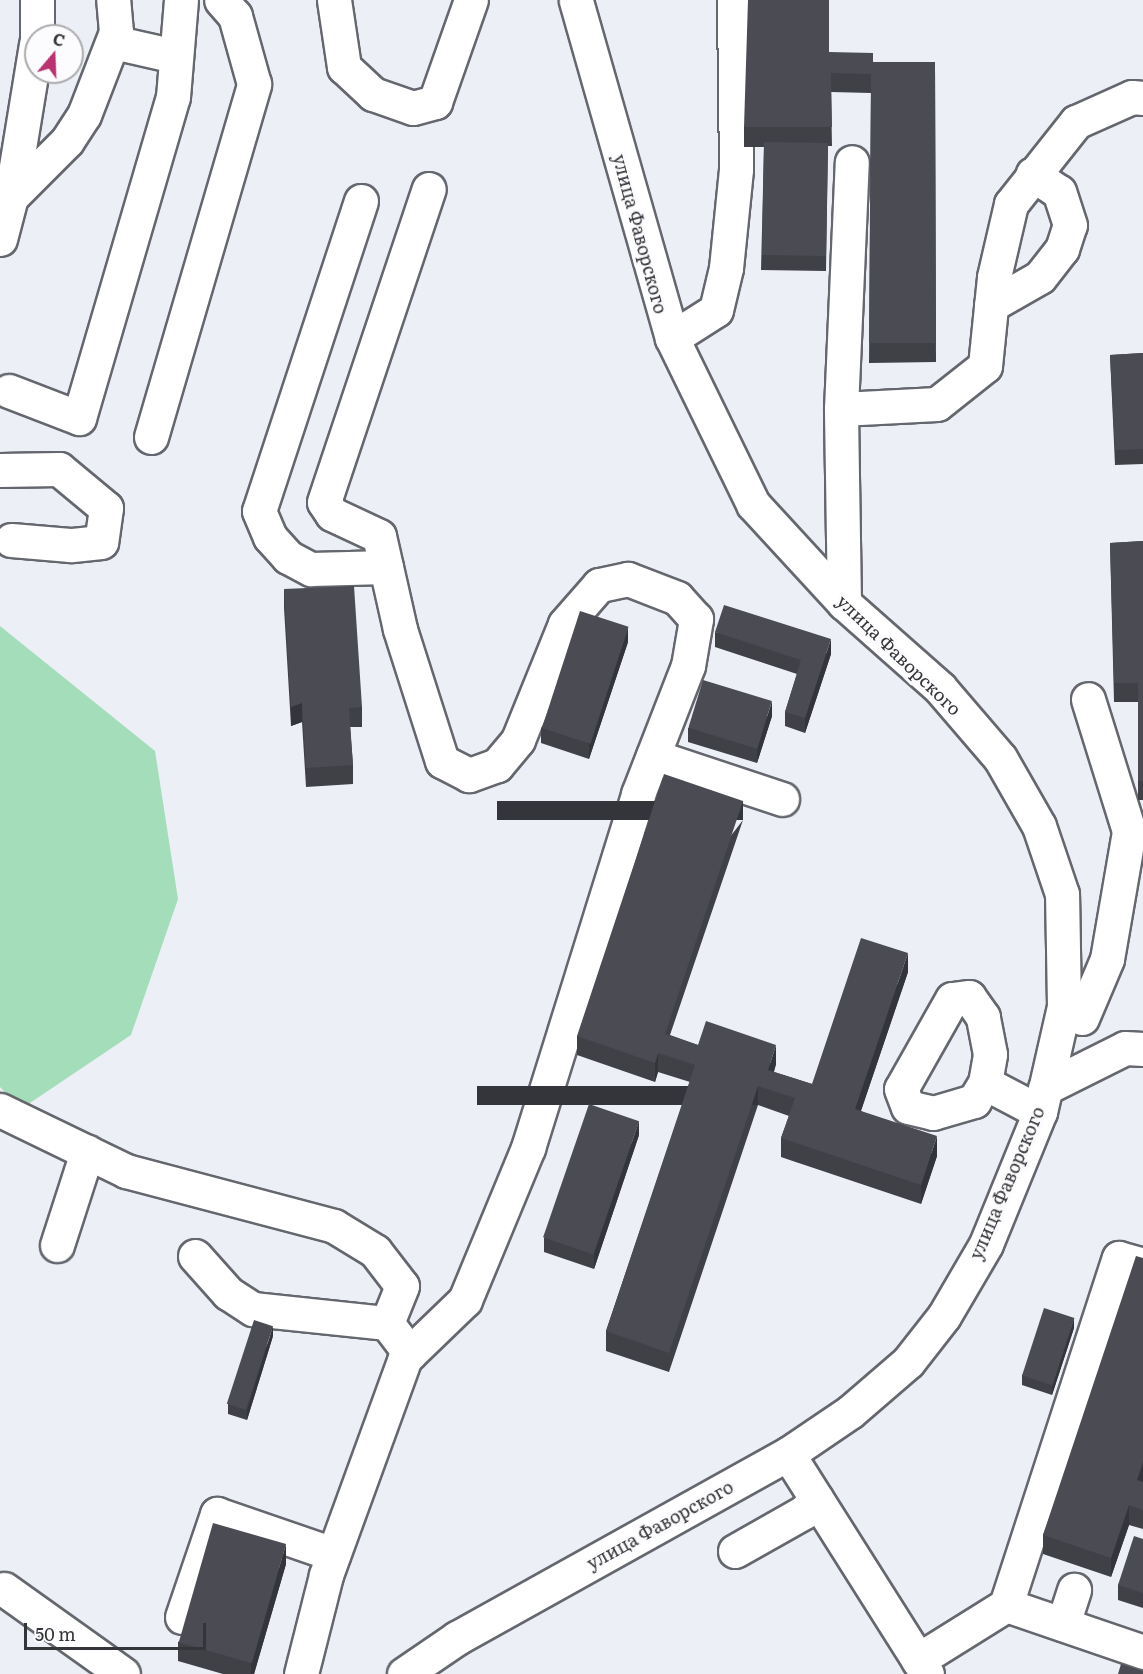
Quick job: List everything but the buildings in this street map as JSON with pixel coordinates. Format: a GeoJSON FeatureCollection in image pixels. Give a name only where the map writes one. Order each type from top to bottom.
{"type":"FeatureCollection","features":[{"type":"Feature","properties":{"kind":"street"},"geometry":{"type":"LineString","coordinates":[[37,0],[37,24]]}},
{"type":"Feature","properties":{"kind":"street"},"geometry":{"type":"LineString","coordinates":[[10,196],[67,141],[105,70],[113,42],[113,0]]}},
{"type":"Feature","properties":{"kind":"street"},"geometry":{"type":"LineString","coordinates":[[9,391],[79,418],[173,97],[181,0]]}},
{"type":"Feature","properties":{"kind":"street"},"geometry":{"type":"LineString","coordinates":[[151,437],[254,84],[236,16],[221,0]]}},
{"type":"Feature","properties":{"kind":"street"},"geometry":{"type":"LineString","coordinates":[[334,0],[344,67],[373,94],[413,108],[435,102],[471,0]]}},
{"type":"Feature","properties":{"kind":"street","name":"улица Фаворского"},"geometry":{"type":"LineString","coordinates":[[404,1674],[457,1638],[788,1454],[850,1412],[908,1362],[944,1316],[986,1244],[1042,1100],[1073,1012],[1062,894],[1039,826],[999,758],[940,688],[844,603],[753,504],[672,338],[576,0]]}},
{"type":"Feature","properties":{"kind":"street"},"geometry":{"type":"LineString","coordinates":[[672,338],[716,310],[726,268],[736,169],[734,0]]}},
{"type":"Feature","properties":{"kind":"street"},"geometry":{"type":"LineString","coordinates":[[113,42],[175,56]]}},
{"type":"Feature","properties":{"kind":"street"},"geometry":{"type":"LineString","coordinates":[[0,238],[10,196],[29,84]]}},
{"type":"Feature","properties":{"kind":"street"},"geometry":{"type":"LineString","coordinates":[[841,409],[937,404],[985,366],[1002,231],[1032,174],[1076,122],[1132,97],[1143,98]]}},
{"type":"Feature","properties":{"kind":"street"},"geometry":{"type":"LineString","coordinates":[[844,603],[841,409],[852,162]]}},
{"type":"Feature","properties":{"kind":"street"},"geometry":{"type":"LineString","coordinates":[[991,305],[1040,277],[1062,249],[1070,225],[1059,192],[1032,174]]}},
{"type":"Feature","properties":{"kind":"street"},"geometry":{"type":"LineString","coordinates":[[301,1674],[333,1554],[410,1353],[465,1300],[523,1159],[653,756],[688,666],[696,619],[677,598],[628,579],[599,585],[565,624],[518,740],[497,765],[469,775],[442,761],[400,629],[379,536],[332,514],[324,502],[429,189]]}},
{"type":"Feature","properties":{"kind":"street"},"geometry":{"type":"LineString","coordinates":[[361,201],[259,511],[270,537],[288,557],[311,569],[386,567]]}},
{"type":"Feature","properties":{"kind":"street"},"geometry":{"type":"LineString","coordinates":[[0,470],[59,469],[106,508],[101,542],[70,545],[11,540]]}},
{"type":"Feature","properties":{"kind":"street"},"geometry":{"type":"LineString","coordinates":[[986,1083],[1042,1100],[1134,1048],[1073,1012],[1107,959],[1136,831],[1088,699]]}},
{"type":"Feature","properties":{"kind":"street"},"geometry":{"type":"LineString","coordinates":[[653,756],[782,799]]}},
{"type":"Feature","properties":{"kind":"street"},"geometry":{"type":"LineString","coordinates":[[0,1110],[135,1174],[334,1226],[375,1251],[402,1286],[387,1323]]}},
{"type":"Feature","properties":{"kind":"street"},"geometry":{"type":"LineString","coordinates":[[57,1245],[87,1152]]}},
{"type":"Feature","properties":{"kind":"street"},"geometry":{"type":"LineString","coordinates":[[195,1256],[228,1293],[253,1309],[387,1323],[410,1353]]}},
{"type":"Feature","properties":{"kind":"street"},"geometry":{"type":"LineString","coordinates":[[788,1454],[923,1667],[1006,1605],[1119,1258],[1143,1265]]}},
{"type":"Feature","properties":{"kind":"street"},"geometry":{"type":"LineString","coordinates":[[735,1551],[804,1512],[816,1499]]}},
{"type":"Feature","properties":{"kind":"street"},"geometry":{"type":"LineString","coordinates":[[182,1617],[216,1514],[333,1554]]}},
{"type":"Feature","properties":{"kind":"street"},"geometry":{"type":"LineString","coordinates":[[4,1589],[123,1674]]}},
{"type":"Feature","properties":{"kind":"street"},"geometry":{"type":"LineString","coordinates":[[1063,1624],[1074,1590]]}},
{"type":"Feature","properties":{"kind":"street"},"geometry":{"type":"LineString","coordinates":[[1006,1605],[1143,1652]]}},
{"type":"Feature","properties":{"kind":"green space"},"geometry":{"type":"Polygon","coordinates":[[[0,626],[155,751],[178,899],[131,1035],[21,1109],[0,1087],[0,626]]]}}]}
